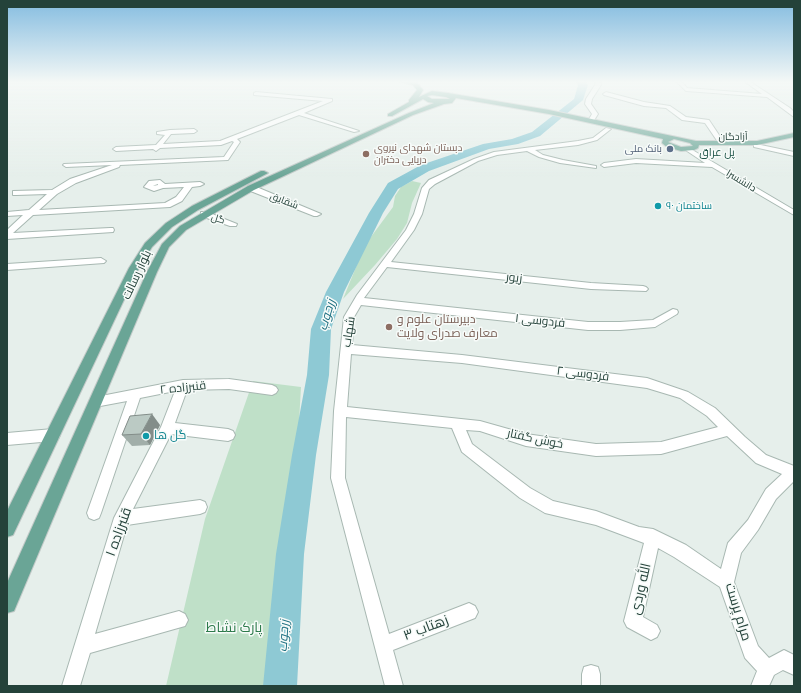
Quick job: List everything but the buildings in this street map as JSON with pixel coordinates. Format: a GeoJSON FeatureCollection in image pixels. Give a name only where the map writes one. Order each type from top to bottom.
{"type":"FeatureCollection","features":[{"type":"Feature","properties":{"kind":"main road","name":"بلوار رسالت"},"geometry":{"type":"LineString","coordinates":[[7,604],[152,272],[165,246],[183,228],[204,214],[251,188],[414,113]]}},
{"type":"Feature","properties":{"kind":"main road"},"geometry":{"type":"LineString","coordinates":[[543,113],[572,119],[608,129],[667,140],[685,139],[696,145],[689,150],[672,147],[667,140],[591,121],[572,119]]}},
{"type":"Feature","properties":{"kind":"main road","name":"بلوار رسالت"},"geometry":{"type":"LineString","coordinates":[[7,529],[134,268],[148,245],[169,225],[195,208],[246,181],[392,114]]}},
{"type":"Feature","properties":{"kind":"main road","name":"آزادگان"},"geometry":{"type":"LineString","coordinates":[[696,145],[757,143],[794,136]]}},
{"type":"Feature","properties":{"kind":"main road","name":"آزادگان"},"geometry":{"type":"LineString","coordinates":[[696,145],[756,146],[794,140]]}},
{"type":"Feature","properties":{"kind":"street"},"geometry":{"type":"LineString","coordinates":[[116,149],[217,144],[234,139],[296,113]]}},
{"type":"Feature","properties":{"kind":"street"},"geometry":{"type":"LineString","coordinates":[[303,113],[356,131]]}},
{"type":"Feature","properties":{"kind":"street"},"geometry":{"type":"LineString","coordinates":[[591,121],[595,113]]}},
{"type":"Feature","properties":{"kind":"street"},"geometry":{"type":"LineString","coordinates":[[676,113],[684,119],[706,121],[722,144]]}},
{"type":"Feature","properties":{"kind":"street","name":"شهاب"},"geometry":{"type":"LineString","coordinates":[[394,686],[338,478],[340,412],[349,317],[358,301],[410,230],[418,214],[426,188],[432,182],[480,158],[496,153],[527,148],[578,143],[595,138],[608,129]]}},
{"type":"Feature","properties":{"kind":"street"},"geometry":{"type":"LineString","coordinates":[[159,132],[194,131]]}},
{"type":"Feature","properties":{"kind":"street"},"geometry":{"type":"LineString","coordinates":[[145,162],[170,132]]}},
{"type":"Feature","properties":{"kind":"street"},"geometry":{"type":"LineString","coordinates":[[66,165],[226,159],[237,142],[234,139]]}},
{"type":"Feature","properties":{"kind":"street"},"geometry":{"type":"LineString","coordinates":[[766,145],[766,147],[776,150]]}},
{"type":"Feature","properties":{"kind":"street"},"geometry":{"type":"LineString","coordinates":[[756,146],[794,154]]}},
{"type":"Feature","properties":{"kind":"street"},"geometry":{"type":"LineString","coordinates":[[527,148],[541,156],[594,167]]}},
{"type":"Feature","properties":{"kind":"street","name":"دانشسرا"},"geometry":{"type":"LineString","coordinates":[[689,150],[794,213]]}},
{"type":"Feature","properties":{"kind":"street"},"geometry":{"type":"LineString","coordinates":[[604,165],[636,161],[714,165]]}},
{"type":"Feature","properties":{"kind":"street"},"geometry":{"type":"LineString","coordinates":[[7,235],[54,192],[74,181],[129,162]]}},
{"type":"Feature","properties":{"kind":"street"},"geometry":{"type":"LineString","coordinates":[[7,214],[167,205],[179,200],[189,184]]}},
{"type":"Feature","properties":{"kind":"street"},"geometry":{"type":"LineString","coordinates":[[162,186],[200,184]]}},
{"type":"Feature","properties":{"kind":"street","name":"شقایق"},"geometry":{"type":"LineString","coordinates":[[251,188],[317,214]]}},
{"type":"Feature","properties":{"kind":"street"},"geometry":{"type":"LineString","coordinates":[[16,193],[54,192]]}},
{"type":"Feature","properties":{"kind":"street","name":"گل"},"geometry":{"type":"LineString","coordinates":[[204,214],[233,224]]}},
{"type":"Feature","properties":{"kind":"street"},"geometry":{"type":"LineString","coordinates":[[7,235],[110,230]]}},
{"type":"Feature","properties":{"kind":"street"},"geometry":{"type":"LineString","coordinates":[[7,267],[101,261]]}},
{"type":"Feature","properties":{"kind":"street","name":"زیور"},"geometry":{"type":"LineString","coordinates":[[385,264],[591,286],[643,289]]}},
{"type":"Feature","properties":{"kind":"street","name":"فردوسی ۱"},"geometry":{"type":"LineString","coordinates":[[358,301],[588,326],[620,326],[655,322],[673,312]]}},
{"type":"Feature","properties":{"kind":"street","name":"فردوسی ۲"},"geometry":{"type":"LineString","coordinates":[[346,349],[462,359],[647,383],[684,395],[711,412],[761,459],[793,473]]}},
{"type":"Feature","properties":{"kind":"street","name":"قنبرزاده ۲"},"geometry":{"type":"LineString","coordinates":[[95,402],[183,385],[229,384],[272,390]]}},
{"type":"Feature","properties":{"kind":"street","name":"قنبرزاده ۱"},"geometry":{"type":"LineString","coordinates":[[71,686],[121,518],[167,428],[183,385]]}},
{"type":"Feature","properties":{"kind":"street"},"geometry":{"type":"LineString","coordinates":[[94,513],[135,394]]}},
{"type":"Feature","properties":{"kind":"street","name":"خوش گفتار"},"geometry":{"type":"LineString","coordinates":[[340,412],[480,426],[526,440],[596,450],[660,448],[729,430]]}},
{"type":"Feature","properties":{"kind":"street"},"geometry":{"type":"LineString","coordinates":[[457,424],[467,448],[525,493],[550,508],[596,518],[639,535],[653,537],[680,551],[726,582]]}},
{"type":"Feature","properties":{"kind":"street"},"geometry":{"type":"LineString","coordinates":[[167,428],[228,435]]}},
{"type":"Feature","properties":{"kind":"street"},"geometry":{"type":"LineString","coordinates":[[7,439],[53,435]]}},
{"type":"Feature","properties":{"kind":"street","name":"مرام پرست"},"geometry":{"type":"LineString","coordinates":[[763,678],[751,652],[726,582],[734,549],[753,525],[771,494],[793,473]]}},
{"type":"Feature","properties":{"kind":"street"},"geometry":{"type":"LineString","coordinates":[[121,518],[200,508]]}},
{"type":"Feature","properties":{"kind":"street","name":"الله وردی"},"geometry":{"type":"LineString","coordinates":[[651,631],[634,621],[653,537]]}},
{"type":"Feature","properties":{"kind":"street","name":"زهتاب ۳"},"geometry":{"type":"LineString","coordinates":[[383,645],[469,612]]}},
{"type":"Feature","properties":{"kind":"street"},"geometry":{"type":"LineString","coordinates":[[84,646],[179,620]]}},
{"type":"Feature","properties":{"kind":"street"},"geometry":{"type":"LineString","coordinates":[[763,678],[784,659],[794,666]]}},
{"type":"Feature","properties":{"kind":"green space"},"geometry":{"type":"Polygon","coordinates":[[[412,181],[421,183],[412,203],[407,223],[397,239],[343,299],[365,245],[393,207],[395,196],[401,187],[412,181]]]}},
{"type":"Feature","properties":{"kind":"green space","name":"پارک نشاط"},"geometry":{"type":"Polygon","coordinates":[[[253,381],[301,387],[284,686],[166,686],[205,519],[253,381]]]}},
{"type":"Feature","properties":{"kind":"waterway","name":"زرجوب"},"geometry":{"type":"LineString","coordinates":[[280,686],[290,554],[304,455],[318,375],[321,329],[335,292],[376,213],[393,186],[425,168],[487,146],[514,142],[536,134],[562,113]]}},
{"type":"Feature","properties":{"kind":"place","name":"بانک ملی"},"geometry":{"type":"Point","coordinates":[670,149]}},
{"type":"Feature","properties":{"kind":"place","name":"دبستان شهدای نیروی دریایی دختران"},"geometry":{"type":"Point","coordinates":[366,154]}},
{"type":"Feature","properties":{"kind":"place","name":"ساختمان ۹۰"},"geometry":{"type":"Point","coordinates":[658,206]}},
{"type":"Feature","properties":{"kind":"place","name":"دبیرستان علوم و معارف صدرای ولایت"},"geometry":{"type":"Point","coordinates":[389,327]}},
{"type":"Feature","properties":{"kind":"place","name":"گل ها"},"geometry":{"type":"Point","coordinates":[146,436]}},
{"type":"Feature","properties":{"kind":"district","name":"پل عراق"},"geometry":{"type":"Point","coordinates":[717,153]}}]}
